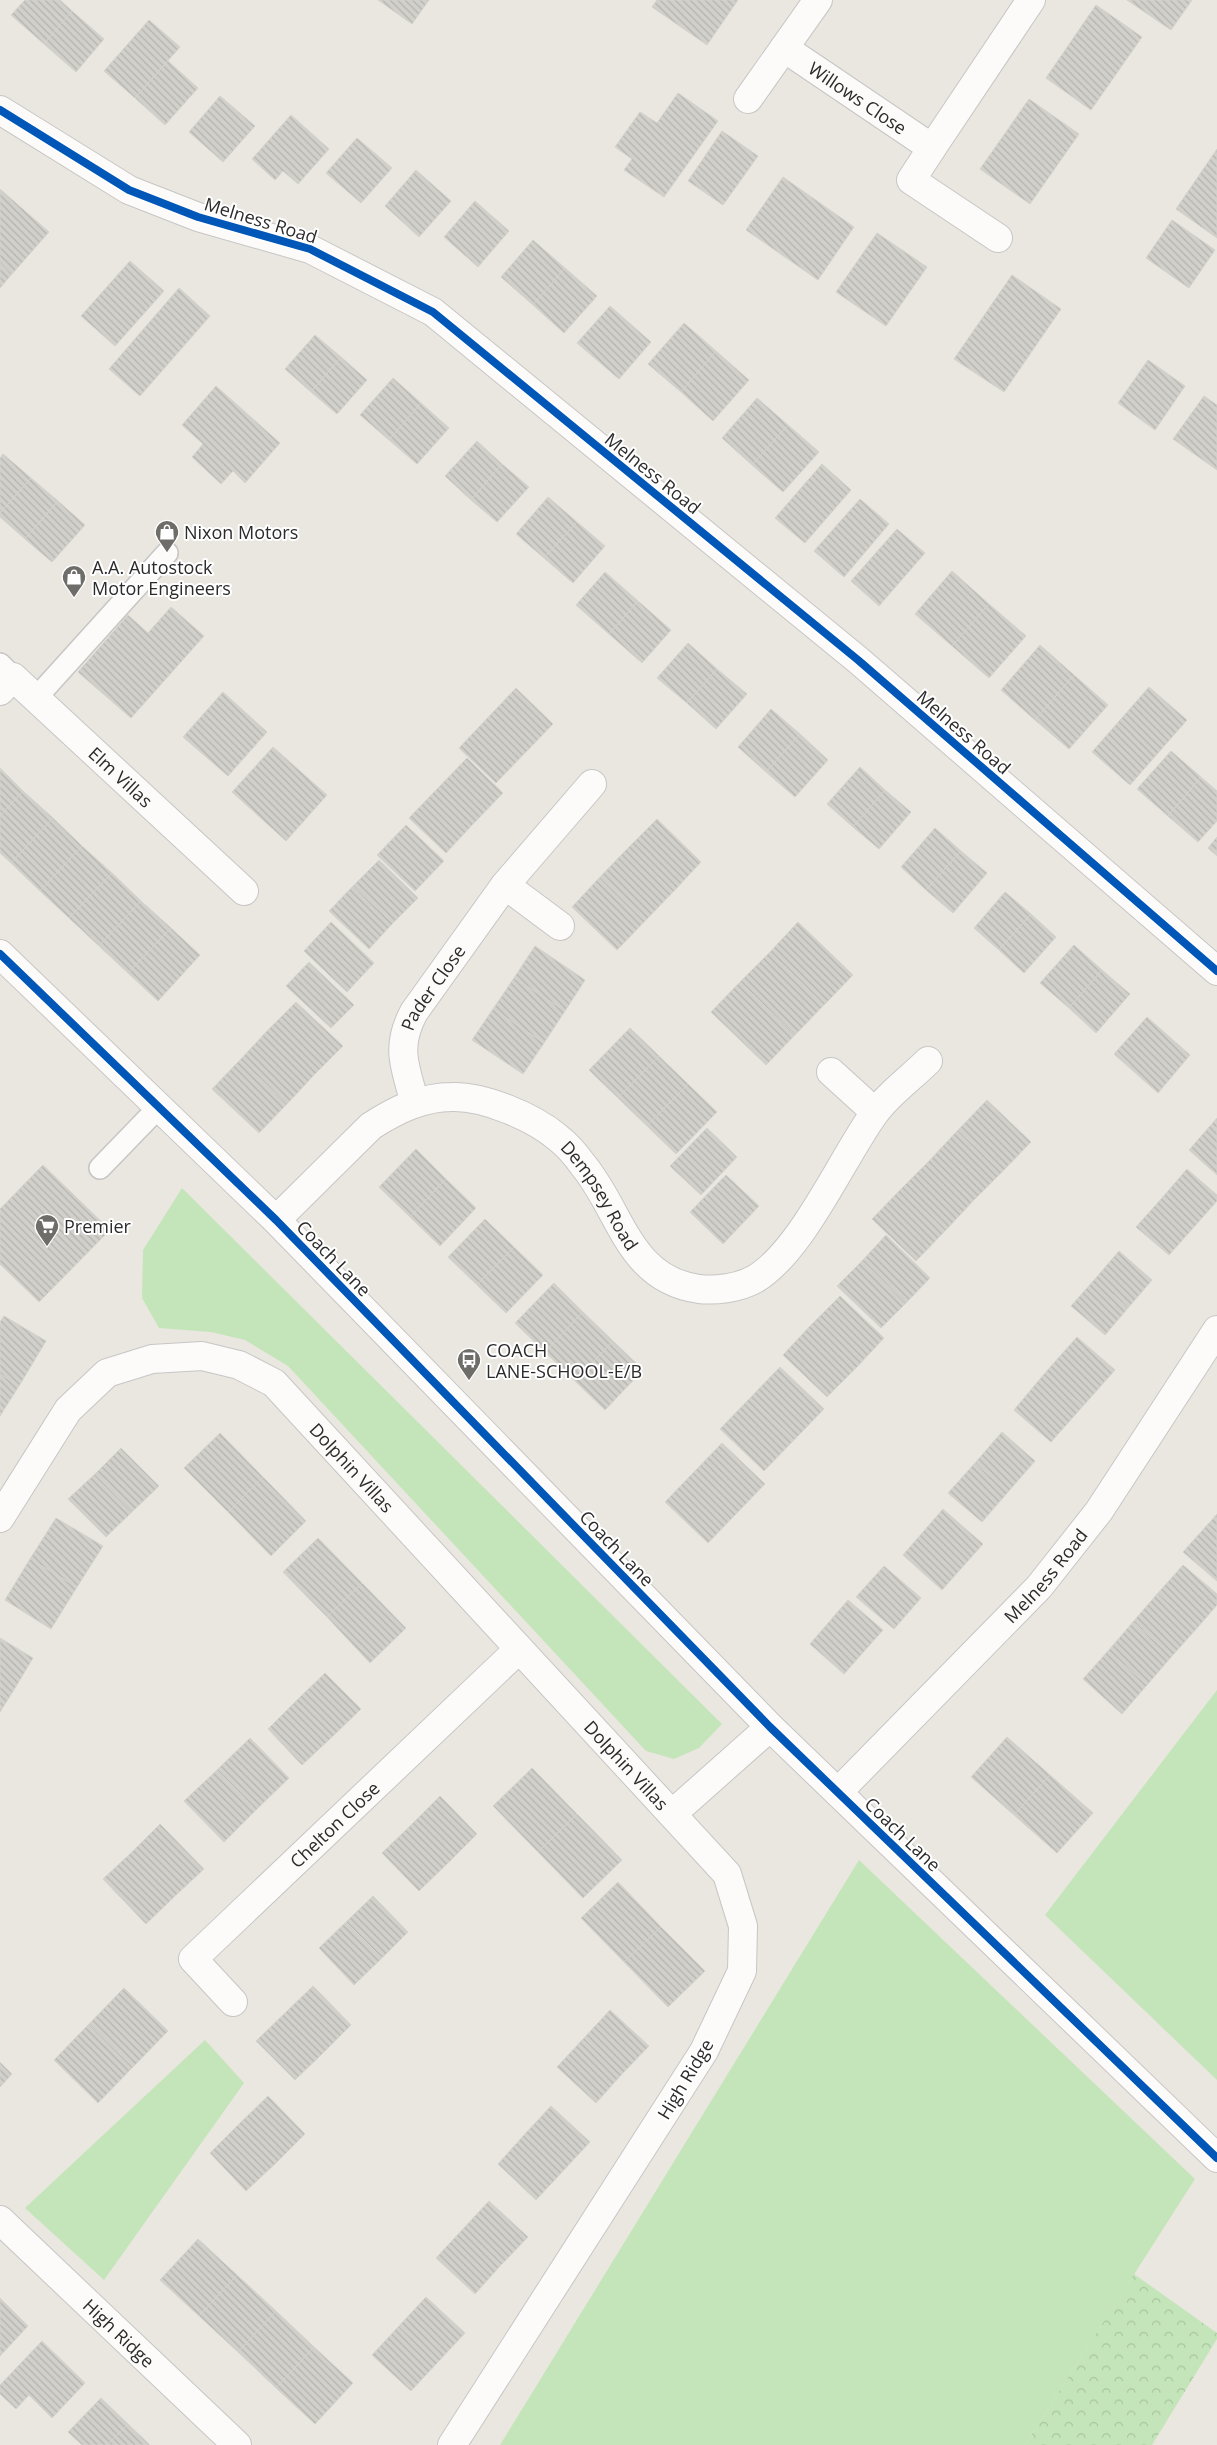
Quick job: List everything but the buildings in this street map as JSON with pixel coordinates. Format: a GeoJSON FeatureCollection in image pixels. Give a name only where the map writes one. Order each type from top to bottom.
{"type":"FeatureCollection","features":[{"type":"Feature","properties":{"kind":"street"},"geometry":{"type":"LineString","coordinates":[[748,99],[818,0]]}},
{"type":"Feature","properties":{"kind":"street"},"geometry":{"type":"LineString","coordinates":[[998,238],[911,180],[1031,0]]}},
{"type":"Feature","properties":{"kind":"street","name":"Willows Close"},"geometry":{"type":"LineString","coordinates":[[784,48],[932,148]]}},
{"type":"Feature","properties":{"kind":"street","name":"Melness Road"},"geometry":{"type":"LineString","coordinates":[[0,110],[129,190],[198,217],[310,249],[433,312],[858,660],[1217,971]]}},
{"type":"Feature","properties":{"kind":"street","name":"Elm Villas"},"geometry":{"type":"LineString","coordinates":[[4,677],[36,698],[244,892]]}},
{"type":"Feature","properties":{"kind":"street","name":"Pader Close"},"geometry":{"type":"LineString","coordinates":[[415,1103],[402,1060],[405,1028],[414,1012],[505,885],[592,784]]}},
{"type":"Feature","properties":{"kind":"street"},"geometry":{"type":"LineString","coordinates":[[505,885],[560,926]]}},
{"type":"Feature","properties":{"kind":"street","name":"Coach Lane"},"geometry":{"type":"LineString","coordinates":[[0,954],[276,1220],[770,1727],[1217,2158]]}},
{"type":"Feature","properties":{"kind":"street","name":"Dempsey Road"},"geometry":{"type":"LineString","coordinates":[[276,1220],[371,1126],[390,1114],[415,1103],[452,1096],[492,1103],[525,1118],[557,1137],[583,1164],[602,1192],[629,1243],[644,1263],[663,1278],[686,1287],[711,1290],[732,1287],[754,1280],[773,1265],[800,1232],[875,1112],[928,1061]]}},
{"type":"Feature","properties":{"kind":"street"},"geometry":{"type":"LineString","coordinates":[[831,1072],[875,1112]]}},
{"type":"Feature","properties":{"kind":"street","name":"Melness Road"},"geometry":{"type":"LineString","coordinates":[[838,1792],[1039,1588],[1098,1511],[1217,1330]]}},
{"type":"Feature","properties":{"kind":"street","name":"Dolphin Villas"},"geometry":{"type":"LineString","coordinates":[[0,1518],[68,1410],[107,1374],[152,1359],[202,1356],[239,1365],[274,1384],[672,1814]]}},
{"type":"Feature","properties":{"kind":"street","name":"Chelton Close"},"geometry":{"type":"LineString","coordinates":[[233,2002],[193,1959],[519,1649]]}},
{"type":"Feature","properties":{"kind":"street"},"geometry":{"type":"LineString","coordinates":[[672,1814],[770,1727]]}},
{"type":"Feature","properties":{"kind":"street","name":"High Ridge"},"geometry":{"type":"LineString","coordinates":[[452,2445],[704,2051],[742,1971],[743,1926],[727,1874],[672,1814]]}},
{"type":"Feature","properties":{"kind":"street","name":"High Ridge"},"geometry":{"type":"LineString","coordinates":[[0,2220],[237,2445]]}},
{"type":"Feature","properties":{"kind":"lane"},"geometry":{"type":"LineString","coordinates":[[36,698],[167,552]]}},
{"type":"Feature","properties":{"kind":"lane"},"geometry":{"type":"LineString","coordinates":[[100,1168],[159,1107]]}},
{"type":"Feature","properties":{"kind":"green space"},"geometry":{"type":"Polygon","coordinates":[[[182,1188],[722,1724],[699,1748],[674,1759],[646,1751],[288,1366],[245,1340],[211,1332],[159,1328],[142,1298],[143,1250],[182,1188]]]}},
{"type":"Feature","properties":{"kind":"green space"},"geometry":{"type":"Polygon","coordinates":[[[1217,1690],[1217,2080],[1045,1915],[1217,1690]]]}},
{"type":"Feature","properties":{"kind":"green space"},"geometry":{"type":"Polygon","coordinates":[[[859,1860],[1195,2179],[1025,2445],[500,2445],[859,1860]]]}},
{"type":"Feature","properties":{"kind":"green space"},"geometry":{"type":"Polygon","coordinates":[[[205,2040],[244,2083],[104,2280],[25,2208],[205,2040]]]}},
{"type":"Feature","properties":{"kind":"green space"},"geometry":{"type":"Polygon","coordinates":[[[1134,2274],[1217,2333],[1217,2339],[1152,2445],[1025,2445],[1134,2274]]]}},
{"type":"Feature","properties":{"kind":"cycle path"},"geometry":{"type":"LineString","coordinates":[[0,110],[129,190],[198,217],[310,249],[433,312],[858,660],[1217,971]]}},
{"type":"Feature","properties":{"kind":"cycle path"},"geometry":{"type":"LineString","coordinates":[[0,954],[276,1220],[770,1727],[1217,2158]]}},
{"type":"Feature","properties":{"kind":"place","name":"Nixon Motors"},"geometry":{"type":"Point","coordinates":[167,553]}},
{"type":"Feature","properties":{"kind":"place","name":"A.A. Autostock Motor Engineers"},"geometry":{"type":"Point","coordinates":[74,598]}},
{"type":"Feature","properties":{"kind":"place","name":"Premier"},"geometry":{"type":"Point","coordinates":[47,1247]}},
{"type":"Feature","properties":{"kind":"place","name":"COACH LANE-SCHOOL-E/B"},"geometry":{"type":"Point","coordinates":[469,1381]}}]}
